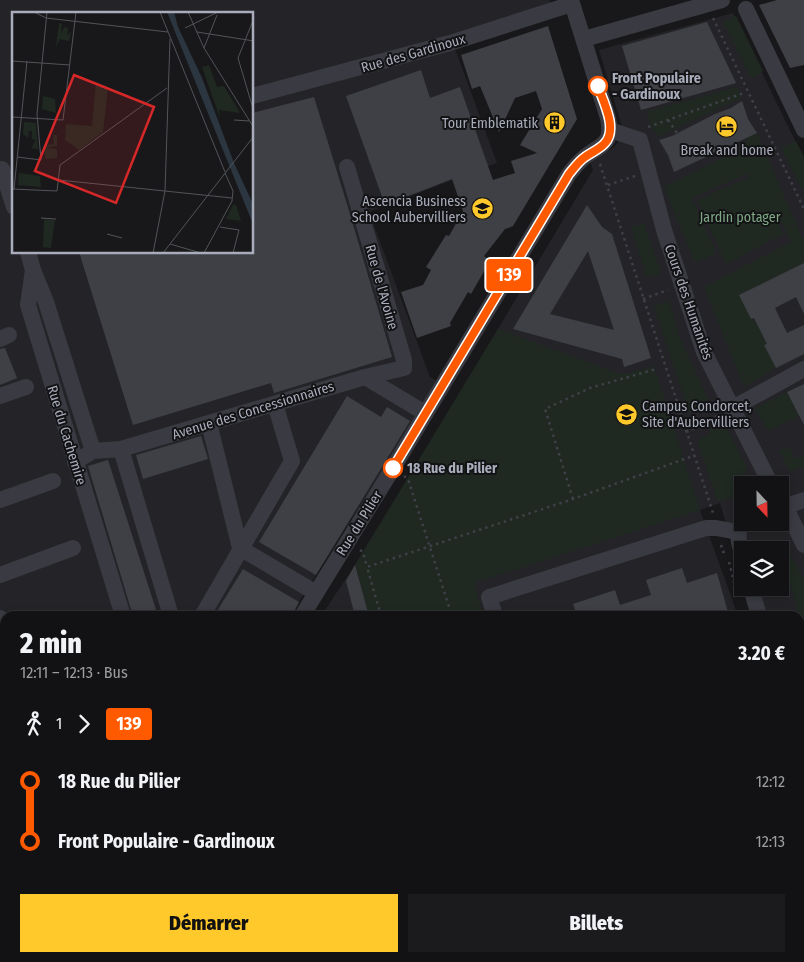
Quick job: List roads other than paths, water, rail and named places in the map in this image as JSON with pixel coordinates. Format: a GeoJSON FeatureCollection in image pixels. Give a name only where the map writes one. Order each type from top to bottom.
{"type":"FeatureCollection","features":[{"type":"Feature","properties":{"kind":"street"},"geometry":{"type":"LineString","coordinates":[[584,39],[722,0]]}},
{"type":"Feature","properties":{"kind":"street"},"geometry":{"type":"LineString","coordinates":[[572,2],[610,130]]}},
{"type":"Feature","properties":{"kind":"street","name":"Rue des Gardinoux"},"geometry":{"type":"LineString","coordinates":[[254,95],[450,43],[572,2]]}},
{"type":"Feature","properties":{"kind":"street"},"geometry":{"type":"LineString","coordinates":[[746,9],[800,114],[804,130]]}},
{"type":"Feature","properties":{"kind":"street","name":"Rue du Pilier"},"geometry":{"type":"LineString","coordinates":[[305,611],[569,174],[580,162],[605,144],[609,138],[610,130]]}},
{"type":"Feature","properties":{"kind":"street","name":"Cours des Humanités"},"geometry":{"type":"LineString","coordinates":[[610,130],[640,140],[664,230],[704,352],[765,476]]}},
{"type":"Feature","properties":{"kind":"street","name":"Rue de l'Avoine"},"geometry":{"type":"LineString","coordinates":[[347,167],[404,360],[404,368],[365,376]]}},
{"type":"Feature","properties":{"kind":"street"},"geometry":{"type":"LineString","coordinates":[[5,168],[12,198]]}},
{"type":"Feature","properties":{"kind":"street","name":"Rue du Cachemire"},"geometry":{"type":"LineString","coordinates":[[29,254],[33,270],[28,304],[121,611]]}},
{"type":"Feature","properties":{"kind":"street"},"geometry":{"type":"LineString","coordinates":[[33,270],[46,302],[93,451]]}},
{"type":"Feature","properties":{"kind":"street"},"geometry":{"type":"LineString","coordinates":[[731,409],[804,369]]}},
{"type":"Feature","properties":{"kind":"street"},"geometry":{"type":"LineString","coordinates":[[365,376],[425,414]]}},
{"type":"Feature","properties":{"kind":"street","name":"Avenue des Concessionnaires"},"geometry":{"type":"LineString","coordinates":[[75,462],[93,451],[121,449],[365,376]]}},
{"type":"Feature","properties":{"kind":"street"},"geometry":{"type":"LineString","coordinates":[[0,396],[26,387]]}},
{"type":"Feature","properties":{"kind":"street"},"geometry":{"type":"LineString","coordinates":[[205,611],[292,461],[275,404]]}},
{"type":"Feature","properties":{"kind":"street"},"geometry":{"type":"LineString","coordinates":[[209,423],[240,548],[316,593]]}},
{"type":"Feature","properties":{"kind":"street"},"geometry":{"type":"LineString","coordinates":[[121,449],[170,611]]}},
{"type":"Feature","properties":{"kind":"street"},"geometry":{"type":"LineString","coordinates":[[0,500],[53,481]]}},
{"type":"Feature","properties":{"kind":"street"},"geometry":{"type":"LineString","coordinates":[[789,503],[804,500]]}},
{"type":"Feature","properties":{"kind":"street"},"geometry":{"type":"LineString","coordinates":[[789,517],[804,545]]}},
{"type":"Feature","properties":{"kind":"street"},"geometry":{"type":"LineString","coordinates":[[494,611],[489,596],[706,528],[734,527]]}},
{"type":"Feature","properties":{"kind":"street"},"geometry":{"type":"LineString","coordinates":[[0,575],[73,548]]}},
{"type":"Feature","properties":{"kind":"street"},"geometry":{"type":"LineString","coordinates":[[748,596],[756,611]]}},
{"type":"Feature","properties":{"kind":"place","name":"Front Populaire - Gardinoux"},"geometry":{"type":"Point","coordinates":[598,86]}},
{"type":"Feature","properties":{"kind":"place","name":"Tour Emblematik"},"geometry":{"type":"Point","coordinates":[554,123]}},
{"type":"Feature","properties":{"kind":"place","name":"Break and home"},"geometry":{"type":"Point","coordinates":[727,127]}},
{"type":"Feature","properties":{"kind":"place","name":"Ascencia Business School Aubervilliers"},"geometry":{"type":"Point","coordinates":[482,209]}},
{"type":"Feature","properties":{"kind":"place","name":"Campus Condorcet, Site d'Aubervilliers"},"geometry":{"type":"Point","coordinates":[626,414]}},
{"type":"Feature","properties":{"kind":"place","name":"18 Rue du Pilier"},"geometry":{"type":"Point","coordinates":[393,468]}},
{"type":"Feature","properties":{"kind":"park label","name":"Jardin potager"},"geometry":{"type":"Point","coordinates":[740,217]}}]}
